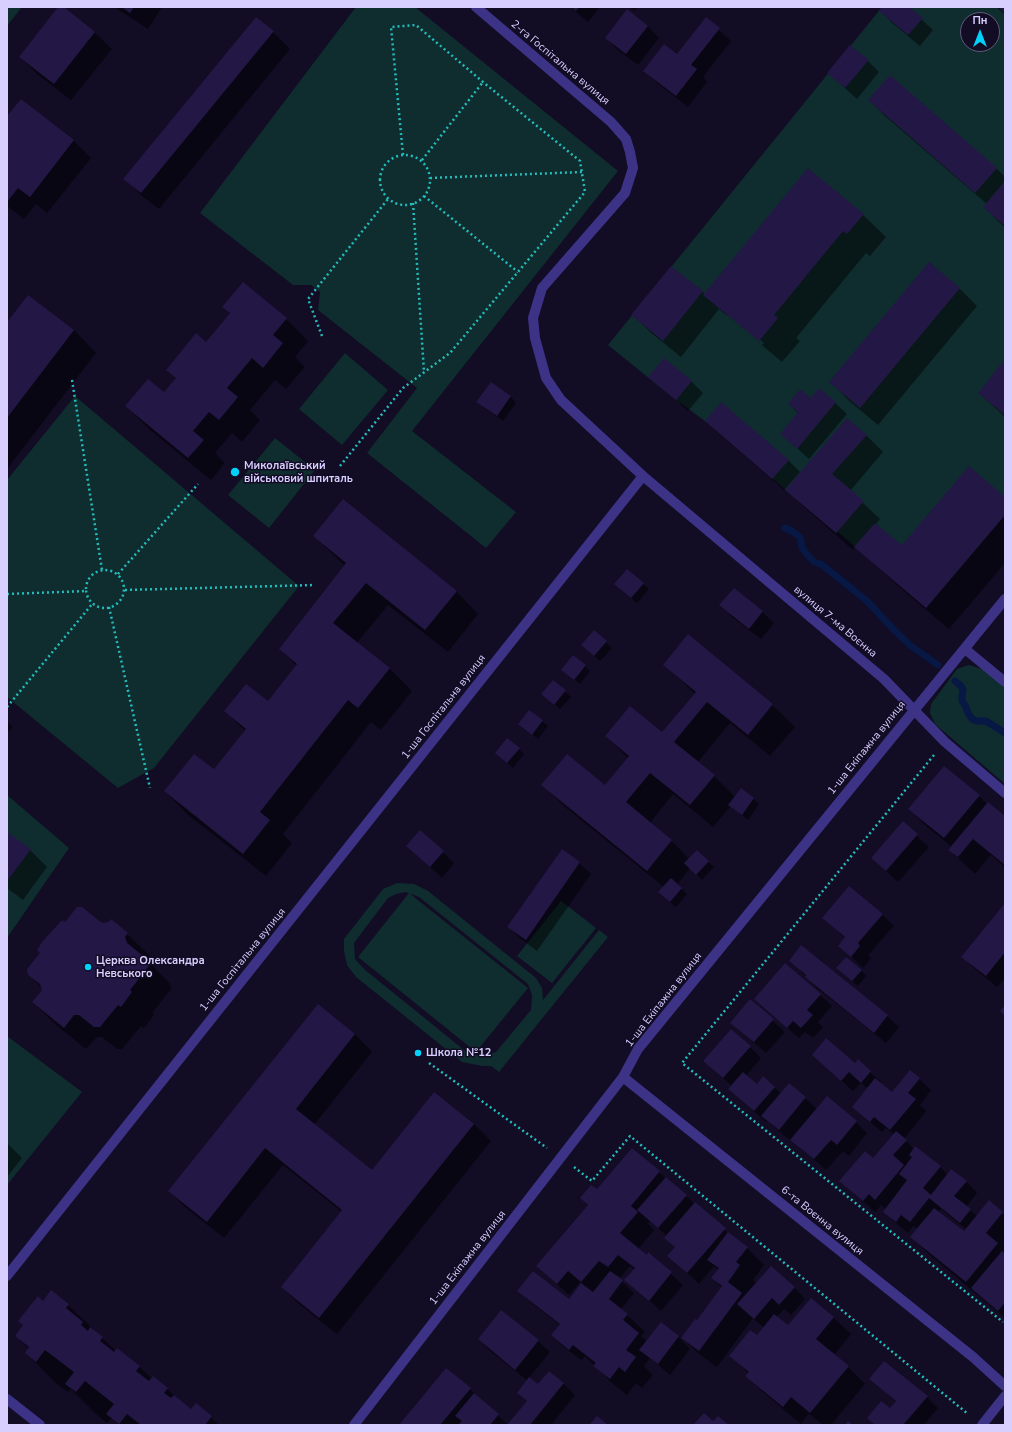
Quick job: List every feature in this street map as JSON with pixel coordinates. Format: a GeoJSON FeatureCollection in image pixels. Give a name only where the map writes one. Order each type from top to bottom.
{"type":"FeatureCollection","features":[{"type":"Feature","properties":{"kind":"street","name":"2-га Госпітальна вулиця"},"geometry":{"type":"LineString","coordinates":[[476,7],[611,122],[626,139],[633,168],[625,193],[542,288],[533,318],[535,338],[546,378],[553,389],[561,400],[643,476]]}},
{"type":"Feature","properties":{"kind":"street","name":"вулиця 7-ма Воєнна"},"geometry":{"type":"LineString","coordinates":[[643,476],[884,679],[945,742],[1005,793]]}},
{"type":"Feature","properties":{"kind":"street","name":"1-ша Госпітальна вулиця"},"geometry":{"type":"LineString","coordinates":[[7,1276],[643,476]]}},
{"type":"Feature","properties":{"kind":"street","name":"1-ша Екіпажна вулиця"},"geometry":{"type":"LineString","coordinates":[[354,1425],[623,1077],[638,1049],[1005,599]]}},
{"type":"Feature","properties":{"kind":"street"},"geometry":{"type":"LineString","coordinates":[[964,649],[1005,682]]}},
{"type":"Feature","properties":{"kind":"street","name":"6-та Воєнна вулиця"},"geometry":{"type":"LineString","coordinates":[[623,1077],[973,1357],[1005,1386]]}},
{"type":"Feature","properties":{"kind":"street"},"geometry":{"type":"LineString","coordinates":[[982,1425],[1005,1396]]}},
{"type":"Feature","properties":{"kind":"street"},"geometry":{"type":"LineString","coordinates":[[7,1399],[40,1425]]}},
{"type":"Feature","properties":{"kind":"path"},"geometry":{"type":"LineString","coordinates":[[340,466],[403,388],[450,353],[585,192],[580,161],[416,25],[391,27],[403,154]]}},
{"type":"Feature","properties":{"kind":"path"},"geometry":{"type":"LineString","coordinates":[[422,160],[483,82]]}},
{"type":"Feature","properties":{"kind":"path"},"geometry":{"type":"LineString","coordinates":[[403,154],[422,160],[428,168],[430,178],[429,188],[424,196],[416,202],[407,205],[397,204],[388,199],[382,191],[380,181],[381,172],[386,163],[394,157],[403,154]]}},
{"type":"Feature","properties":{"kind":"path"},"geometry":{"type":"LineString","coordinates":[[430,178],[582,172]]}},
{"type":"Feature","properties":{"kind":"path"},"geometry":{"type":"LineString","coordinates":[[424,196],[518,272]]}},
{"type":"Feature","properties":{"kind":"path"},"geometry":{"type":"LineString","coordinates":[[322,336],[308,299],[388,199]]}},
{"type":"Feature","properties":{"kind":"path"},"geometry":{"type":"LineString","coordinates":[[413,203],[424,372]]}},
{"type":"Feature","properties":{"kind":"path"},"geometry":{"type":"LineString","coordinates":[[72,380],[102,570]]}},
{"type":"Feature","properties":{"kind":"path"},"geometry":{"type":"LineString","coordinates":[[118,574],[198,484]]}},
{"type":"Feature","properties":{"kind":"path"},"geometry":{"type":"LineString","coordinates":[[102,570],[111,570],[118,574],[123,581],[125,590],[122,598],[116,604],[108,607],[100,607],[93,603],[88,596],[87,591],[89,579],[94,573],[102,570]]}},
{"type":"Feature","properties":{"kind":"path"},"geometry":{"type":"LineString","coordinates":[[125,590],[315,585]]}},
{"type":"Feature","properties":{"kind":"path"},"geometry":{"type":"LineString","coordinates":[[7,594],[87,591]]}},
{"type":"Feature","properties":{"kind":"path"},"geometry":{"type":"LineString","coordinates":[[7,707],[93,603]]}},
{"type":"Feature","properties":{"kind":"path"},"geometry":{"type":"LineString","coordinates":[[108,607],[150,788]]}},
{"type":"Feature","properties":{"kind":"path"},"geometry":{"type":"LineString","coordinates":[[945,742],[682,1063],[1003,1322]]}},
{"type":"Feature","properties":{"kind":"path"},"geometry":{"type":"LineString","coordinates":[[429,1063],[592,1181],[630,1136],[970,1416]]}},
{"type":"Feature","properties":{"kind":"green space"},"geometry":{"type":"Polygon","coordinates":[[[7,7],[22,7],[7,26],[7,7]]]}},
{"type":"Feature","properties":{"kind":"green space"},"geometry":{"type":"Polygon","coordinates":[[[356,7],[415,7],[618,171],[412,431],[516,512],[486,548],[367,453],[417,388],[318,310],[320,292],[311,285],[293,285],[200,213],[356,7]]]}},
{"type":"Feature","properties":{"kind":"green space"},"geometry":{"type":"Polygon","coordinates":[[[882,7],[1005,7],[1005,515],[926,608],[705,421],[676,400],[608,345],[882,7]]]}},
{"type":"Feature","properties":{"kind":"green space"},"geometry":{"type":"Polygon","coordinates":[[[345,353],[388,390],[342,445],[299,409],[345,353]]]}},
{"type":"Feature","properties":{"kind":"green space"},"geometry":{"type":"Polygon","coordinates":[[[75,396],[299,586],[154,768],[118,788],[7,697],[7,480],[75,396]]]}},
{"type":"Feature","properties":{"kind":"green space"},"geometry":{"type":"Polygon","coordinates":[[[275,438],[315,470],[269,528],[228,495],[275,438]]]}},
{"type":"Feature","properties":{"kind":"green space"},"geometry":{"type":"Polygon","coordinates":[[[969,665],[985,670],[1005,687],[1005,784],[935,724],[930,713],[931,704],[957,669],[969,665]]]}},
{"type":"Feature","properties":{"kind":"green space"},"geometry":{"type":"Polygon","coordinates":[[[7,795],[69,848],[7,938],[7,795]]]}},
{"type":"Feature","properties":{"kind":"green space"},"geometry":{"type":"Polygon","coordinates":[[[397,883],[414,884],[428,891],[536,978],[542,988],[543,1000],[599,930],[608,937],[499,1072],[491,1066],[482,1066],[462,1062],[356,977],[347,965],[344,951],[344,939],[383,889],[397,883]],[[406,892],[396,894],[388,898],[354,943],[355,959],[364,969],[469,1054],[483,1056],[496,1052],[531,1010],[532,995],[528,984],[419,897],[406,892]]]}},
{"type":"Feature","properties":{"kind":"green space"},"geometry":{"type":"Polygon","coordinates":[[[409,893],[528,988],[476,1052],[358,957],[409,893]]]}},
{"type":"Feature","properties":{"kind":"green space"},"geometry":{"type":"Polygon","coordinates":[[[561,901],[596,928],[552,983],[517,956],[561,901]]]}},
{"type":"Feature","properties":{"kind":"green space"},"geometry":{"type":"Polygon","coordinates":[[[7,1036],[82,1092],[7,1185],[7,1036]]]}},
{"type":"Feature","properties":{"kind":"building"},"geometry":{"type":"Polygon","coordinates":[[[58,7],[64,7],[95,32],[54,84],[19,57],[58,7]]]}},
{"type":"Feature","properties":{"kind":"building"},"geometry":{"type":"Polygon","coordinates":[[[122,7],[134,7],[130,13],[122,7]]]}},
{"type":"Feature","properties":{"kind":"building"},"geometry":{"type":"Polygon","coordinates":[[[571,7],[579,7],[576,11],[571,7]]]}},
{"type":"Feature","properties":{"kind":"building"},"geometry":{"type":"Polygon","coordinates":[[[882,7],[909,7],[923,18],[908,35],[879,11],[882,7]]]}},
{"type":"Feature","properties":{"kind":"building"},"geometry":{"type":"Polygon","coordinates":[[[998,7],[1005,7],[1005,13],[998,7]]]}},
{"type":"Feature","properties":{"kind":"building"},"geometry":{"type":"Polygon","coordinates":[[[627,9],[648,26],[626,54],[605,38],[627,9]]]}},
{"type":"Feature","properties":{"kind":"building"},"geometry":{"type":"Polygon","coordinates":[[[256,17],[274,31],[141,193],[123,179],[256,17]]]}},
{"type":"Feature","properties":{"kind":"building"},"geometry":{"type":"Polygon","coordinates":[[[706,17],[720,28],[691,65],[697,69],[676,96],[643,71],[664,44],[677,54],[706,17]]]}},
{"type":"Feature","properties":{"kind":"building"},"geometry":{"type":"Polygon","coordinates":[[[850,45],[869,60],[845,88],[827,73],[850,45]]]}},
{"type":"Feature","properties":{"kind":"building"},"geometry":{"type":"Polygon","coordinates":[[[890,75],[997,168],[975,193],[868,100],[890,75]]]}},
{"type":"Feature","properties":{"kind":"building"},"geometry":{"type":"Polygon","coordinates":[[[21,99],[74,140],[30,197],[18,188],[7,202],[7,116],[21,99]]]}},
{"type":"Feature","properties":{"kind":"building"},"geometry":{"type":"Polygon","coordinates":[[[808,168],[864,214],[847,234],[843,231],[774,315],[778,318],[759,341],[703,295],[808,168]]]}},
{"type":"Feature","properties":{"kind":"building"},"geometry":{"type":"Polygon","coordinates":[[[1005,181],[1005,226],[983,207],[1005,181]]]}},
{"type":"Feature","properties":{"kind":"building"},"geometry":{"type":"Polygon","coordinates":[[[929,262],[960,288],[860,408],[829,382],[929,262]]]}},
{"type":"Feature","properties":{"kind":"building"},"geometry":{"type":"Polygon","coordinates":[[[671,266],[703,291],[663,341],[631,315],[671,266]]]}},
{"type":"Feature","properties":{"kind":"building"},"geometry":{"type":"Polygon","coordinates":[[[243,282],[287,318],[273,335],[283,343],[263,368],[252,358],[227,388],[238,397],[219,420],[209,412],[193,431],[204,440],[188,458],[125,406],[148,379],[164,392],[176,378],[166,370],[196,333],[206,342],[230,313],[222,307],[243,282]]]}},
{"type":"Feature","properties":{"kind":"building"},"geometry":{"type":"Polygon","coordinates":[[[28,295],[74,330],[7,418],[7,322],[28,295]]]}},
{"type":"Feature","properties":{"kind":"building"},"geometry":{"type":"Polygon","coordinates":[[[664,358],[692,381],[676,400],[648,377],[664,358]]]}},
{"type":"Feature","properties":{"kind":"building"},"geometry":{"type":"Polygon","coordinates":[[[1005,359],[1005,415],[978,393],[1005,359]]]}},
{"type":"Feature","properties":{"kind":"building"},"geometry":{"type":"Polygon","coordinates":[[[491,382],[511,396],[497,416],[476,402],[491,382]]]}},
{"type":"Feature","properties":{"kind":"building"},"geometry":{"type":"Polygon","coordinates":[[[819,388],[836,402],[797,449],[780,434],[798,412],[788,404],[800,389],[811,398],[819,388]]]}},
{"type":"Feature","properties":{"kind":"building"},"geometry":{"type":"Polygon","coordinates":[[[721,402],[789,460],[772,479],[705,421],[721,402]]]}},
{"type":"Feature","properties":{"kind":"building"},"geometry":{"type":"Polygon","coordinates":[[[847,418],[867,435],[832,474],[864,501],[836,533],[785,490],[847,418]]]}},
{"type":"Feature","properties":{"kind":"building"},"geometry":{"type":"Polygon","coordinates":[[[969,466],[1005,497],[1005,515],[926,608],[854,547],[875,523],[902,545],[969,466]]]}},
{"type":"Feature","properties":{"kind":"building"},"geometry":{"type":"Polygon","coordinates":[[[343,499],[457,591],[425,630],[366,583],[333,623],[390,668],[358,708],[348,700],[260,812],[270,820],[243,854],[164,791],[194,754],[214,769],[246,729],[224,711],[246,684],[268,701],[297,664],[279,649],[346,563],[313,536],[343,499]]]}},
{"type":"Feature","properties":{"kind":"building"},"geometry":{"type":"Polygon","coordinates":[[[627,569],[644,583],[631,598],[614,584],[627,569]]]}},
{"type":"Feature","properties":{"kind":"building"},"geometry":{"type":"Polygon","coordinates":[[[734,588],[763,611],[749,629],[719,605],[734,588]]]}},
{"type":"Feature","properties":{"kind":"building"},"geometry":{"type":"Polygon","coordinates":[[[594,630],[607,641],[594,656],[581,645],[594,630]]]}},
{"type":"Feature","properties":{"kind":"building"},"geometry":{"type":"Polygon","coordinates":[[[688,634],[773,704],[748,735],[707,702],[674,742],[715,775],[690,805],[650,773],[626,802],[672,840],[647,871],[541,785],[567,754],[605,785],[629,756],[605,736],[630,706],[662,732],[696,692],[663,665],[688,634]]]}},
{"type":"Feature","properties":{"kind":"building"},"geometry":{"type":"Polygon","coordinates":[[[573,655],[586,665],[574,680],[561,670],[573,655]]]}},
{"type":"Feature","properties":{"kind":"building"},"geometry":{"type":"Polygon","coordinates":[[[553,680],[566,690],[554,705],[541,694],[553,680]]]}},
{"type":"Feature","properties":{"kind":"building"},"geometry":{"type":"Polygon","coordinates":[[[529,710],[543,720],[532,735],[518,724],[529,710]]]}},
{"type":"Feature","properties":{"kind":"building"},"geometry":{"type":"Polygon","coordinates":[[[507,738],[520,748],[507,763],[495,753],[507,738]]]}},
{"type":"Feature","properties":{"kind":"building"},"geometry":{"type":"Polygon","coordinates":[[[944,766],[980,795],[944,838],[908,809],[944,766]]]}},
{"type":"Feature","properties":{"kind":"building"},"geometry":{"type":"Polygon","coordinates":[[[741,788],[754,798],[742,815],[728,805],[741,788]]]}},
{"type":"Feature","properties":{"kind":"building"},"geometry":{"type":"Polygon","coordinates":[[[988,802],[1005,816],[1005,865],[973,839],[958,857],[948,850],[988,802]]]}},
{"type":"Feature","properties":{"kind":"building"},"geometry":{"type":"Polygon","coordinates":[[[903,821],[918,834],[886,871],[871,858],[903,821]]]}},
{"type":"Feature","properties":{"kind":"building"},"geometry":{"type":"Polygon","coordinates":[[[420,830],[444,851],[430,867],[406,846],[420,830]]]}},
{"type":"Feature","properties":{"kind":"building"},"geometry":{"type":"Polygon","coordinates":[[[7,832],[31,849],[7,881],[7,832]]]}},
{"type":"Feature","properties":{"kind":"building"},"geometry":{"type":"Polygon","coordinates":[[[562,849],[580,862],[526,940],[507,927],[562,849]]]}},
{"type":"Feature","properties":{"kind":"building"},"geometry":{"type":"Polygon","coordinates":[[[697,850],[709,861],[696,875],[684,863],[697,850]]]}},
{"type":"Feature","properties":{"kind":"building"},"geometry":{"type":"Polygon","coordinates":[[[671,878],[682,888],[670,902],[658,892],[671,878]]]}},
{"type":"Feature","properties":{"kind":"building"},"geometry":{"type":"Polygon","coordinates":[[[849,886],[883,914],[858,943],[860,946],[851,957],[838,946],[845,937],[822,918],[849,886]]]}},
{"type":"Feature","properties":{"kind":"building"},"geometry":{"type":"Polygon","coordinates":[[[1005,903],[1005,952],[986,976],[961,957],[1005,903]]]}},
{"type":"Feature","properties":{"kind":"building","name":"Церква Олександра Невського"},"geometry":{"type":"Polygon","coordinates":[[[77,907],[82,907],[102,923],[109,922],[111,919],[128,933],[125,937],[127,943],[148,960],[149,966],[130,990],[132,992],[121,1007],[118,1005],[100,1027],[94,1027],[79,1015],[74,1015],[64,1028],[32,1002],[42,990],[40,984],[28,975],[27,969],[40,953],[37,950],[42,942],[62,920],[65,922],[77,907]]]}},
{"type":"Feature","properties":{"kind":"building"},"geometry":{"type":"Polygon","coordinates":[[[801,945],[888,1015],[874,1033],[805,977],[806,975],[789,961],[801,945]]]}},
{"type":"Feature","properties":{"kind":"building"},"geometry":{"type":"Polygon","coordinates":[[[846,957],[862,970],[852,981],[836,968],[846,957]]]}},
{"type":"Feature","properties":{"kind":"building"},"geometry":{"type":"Polygon","coordinates":[[[785,963],[821,994],[807,1010],[813,1015],[801,1028],[793,1021],[787,1028],[754,999],[785,963]]]}},
{"type":"Feature","properties":{"kind":"building"},"geometry":{"type":"Polygon","coordinates":[[[750,999],[774,1019],[754,1042],[730,1023],[750,999]]]}},
{"type":"Feature","properties":{"kind":"building"},"geometry":{"type":"Polygon","coordinates":[[[318,1004],[355,1034],[296,1109],[372,1170],[434,1092],[474,1124],[319,1318],[281,1287],[342,1210],[265,1148],[207,1222],[168,1191],[318,1004]]]}},
{"type":"Feature","properties":{"kind":"building"},"geometry":{"type":"Polygon","coordinates":[[[1005,1005],[1005,1016],[1000,1011],[1005,1005]]]}},
{"type":"Feature","properties":{"kind":"building"},"geometry":{"type":"Polygon","coordinates":[[[731,1029],[751,1046],[723,1078],[703,1061],[731,1029]]]}},
{"type":"Feature","properties":{"kind":"building"},"geometry":{"type":"Polygon","coordinates":[[[826,1038],[855,1063],[858,1059],[871,1071],[861,1083],[849,1072],[841,1081],[812,1055],[826,1038]]]}},
{"type":"Feature","properties":{"kind":"building"},"geometry":{"type":"Polygon","coordinates":[[[910,1070],[920,1078],[908,1093],[916,1099],[890,1130],[874,1117],[870,1122],[852,1107],[875,1078],[892,1092],[910,1070]]]}},
{"type":"Feature","properties":{"kind":"building"},"geometry":{"type":"Polygon","coordinates":[[[743,1072],[757,1084],[763,1076],[775,1087],[754,1111],[728,1089],[743,1072]]]}},
{"type":"Feature","properties":{"kind":"building"},"geometry":{"type":"Polygon","coordinates":[[[789,1083],[806,1097],[779,1130],[761,1116],[789,1083]]]}},
{"type":"Feature","properties":{"kind":"building"},"geometry":{"type":"Polygon","coordinates":[[[827,1096],[857,1121],[837,1145],[831,1140],[814,1159],[790,1140],[827,1096]]]}},
{"type":"Feature","properties":{"kind":"building"},"geometry":{"type":"Polygon","coordinates":[[[896,1131],[907,1140],[893,1155],[904,1165],[875,1200],[869,1194],[863,1201],[839,1181],[865,1151],[873,1158],[896,1131]]]}},
{"type":"Feature","properties":{"kind":"building"},"geometry":{"type":"Polygon","coordinates":[[[915,1146],[941,1166],[923,1188],[931,1195],[951,1169],[967,1181],[954,1196],[971,1209],[960,1223],[929,1198],[910,1222],[901,1215],[896,1222],[883,1212],[907,1180],[899,1174],[912,1157],[909,1155],[915,1146]]]}},
{"type":"Feature","properties":{"kind":"building"},"geometry":{"type":"Polygon","coordinates":[[[632,1148],[660,1171],[631,1206],[638,1212],[620,1233],[647,1255],[648,1252],[672,1272],[649,1301],[624,1280],[635,1268],[618,1255],[608,1267],[599,1261],[581,1282],[568,1271],[557,1284],[536,1266],[588,1205],[580,1198],[591,1185],[597,1189],[632,1148]]]}},
{"type":"Feature","properties":{"kind":"building"},"geometry":{"type":"Polygon","coordinates":[[[666,1177],[687,1195],[658,1228],[637,1210],[666,1177]]]}},
{"type":"Feature","properties":{"kind":"building"},"geometry":{"type":"Polygon","coordinates":[[[989,1200],[1003,1212],[986,1233],[998,1243],[966,1282],[910,1237],[934,1208],[964,1231],[989,1200]]]}},
{"type":"Feature","properties":{"kind":"building"},"geometry":{"type":"Polygon","coordinates":[[[695,1202],[726,1228],[687,1273],[667,1256],[675,1247],[664,1238],[695,1202]]]}},
{"type":"Feature","properties":{"kind":"building"},"geometry":{"type":"Polygon","coordinates":[[[728,1232],[748,1247],[736,1262],[740,1265],[728,1282],[742,1293],[699,1351],[681,1338],[695,1319],[697,1320],[722,1286],[711,1278],[719,1268],[707,1260],[728,1232]]]}},
{"type":"Feature","properties":{"kind":"building"},"geometry":{"type":"Polygon","coordinates":[[[1002,1251],[1005,1254],[1005,1302],[998,1311],[971,1288],[1002,1251]]]}},
{"type":"Feature","properties":{"kind":"building"},"geometry":{"type":"Polygon","coordinates":[[[771,1266],[795,1287],[779,1305],[772,1298],[754,1319],[737,1304],[771,1266]]]}},
{"type":"Feature","properties":{"kind":"building"},"geometry":{"type":"Polygon","coordinates":[[[533,1271],[569,1299],[581,1283],[593,1292],[610,1271],[623,1280],[609,1299],[628,1314],[623,1320],[639,1333],[626,1350],[636,1357],[625,1372],[619,1367],[610,1379],[593,1366],[596,1363],[573,1345],[569,1350],[551,1335],[560,1324],[517,1291],[533,1271]]]}},
{"type":"Feature","properties":{"kind":"building"},"geometry":{"type":"Polygon","coordinates":[[[51,1290],[69,1304],[66,1308],[83,1322],[81,1325],[88,1331],[90,1327],[103,1337],[100,1341],[114,1352],[117,1348],[140,1366],[136,1371],[149,1381],[153,1376],[168,1388],[164,1393],[171,1398],[174,1395],[191,1409],[196,1403],[212,1416],[205,1425],[141,1425],[127,1414],[119,1424],[106,1414],[114,1404],[85,1381],[76,1392],[65,1384],[74,1372],[45,1350],[36,1362],[25,1353],[29,1347],[15,1336],[23,1325],[18,1321],[38,1296],[43,1301],[51,1290]]]}},
{"type":"Feature","properties":{"kind":"building"},"geometry":{"type":"Polygon","coordinates":[[[811,1298],[834,1317],[816,1339],[849,1366],[810,1413],[791,1397],[783,1407],[745,1376],[749,1372],[729,1356],[750,1330],[757,1335],[774,1314],[788,1325],[811,1298]]]}},
{"type":"Feature","properties":{"kind":"building"},"geometry":{"type":"Polygon","coordinates":[[[501,1310],[539,1340],[515,1370],[478,1339],[501,1310]]]}},
{"type":"Feature","properties":{"kind":"building"},"geometry":{"type":"Polygon","coordinates":[[[661,1322],[679,1336],[658,1364],[639,1350],[661,1322]]]}},
{"type":"Feature","properties":{"kind":"building"},"geometry":{"type":"Polygon","coordinates":[[[884,1361],[928,1396],[903,1425],[875,1425],[867,1418],[881,1401],[890,1408],[896,1401],[869,1379],[884,1361]]]}},
{"type":"Feature","properties":{"kind":"building"},"geometry":{"type":"Polygon","coordinates":[[[446,1368],[471,1388],[440,1425],[399,1425],[446,1368]]]}},
{"type":"Feature","properties":{"kind":"building"},"geometry":{"type":"Polygon","coordinates":[[[549,1371],[564,1383],[530,1425],[507,1425],[527,1401],[517,1393],[529,1377],[538,1384],[549,1371]]]}},
{"type":"Feature","properties":{"kind":"building"},"geometry":{"type":"Polygon","coordinates":[[[474,1393],[499,1414],[490,1425],[458,1425],[462,1421],[455,1416],[474,1393]]]}},
{"type":"Feature","properties":{"kind":"building"},"geometry":{"type":"Polygon","coordinates":[[[704,1413],[713,1421],[718,1416],[729,1425],[693,1425],[704,1413]]]}},
{"type":"Feature","properties":{"kind":"building"},"geometry":{"type":"Polygon","coordinates":[[[597,1416],[608,1425],[589,1425],[597,1416]]]}},
{"type":"Feature","properties":{"kind":"building"},"geometry":{"type":"Polygon","coordinates":[[[848,1421],[853,1425],[845,1425],[848,1421]]]}},
{"type":"Feature","properties":{"kind":"waterway"},"geometry":{"type":"LineString","coordinates":[[785,528],[800,537],[802,548],[814,562],[821,564],[867,601],[911,646],[938,665]]}},
{"type":"Feature","properties":{"kind":"waterway"},"geometry":{"type":"LineString","coordinates":[[955,681],[963,690],[962,701],[972,719],[977,721],[986,721],[1005,733]]}},
{"type":"Feature","properties":{"kind":"place","name":"Миколаївський військовий шпиталь"},"geometry":{"type":"Point","coordinates":[235,472]}},
{"type":"Feature","properties":{"kind":"place","name":"Церква Олександра Невського"},"geometry":{"type":"Point","coordinates":[88,967]}},
{"type":"Feature","properties":{"kind":"place","name":"Школа №12"},"geometry":{"type":"Point","coordinates":[418,1053]}}]}
